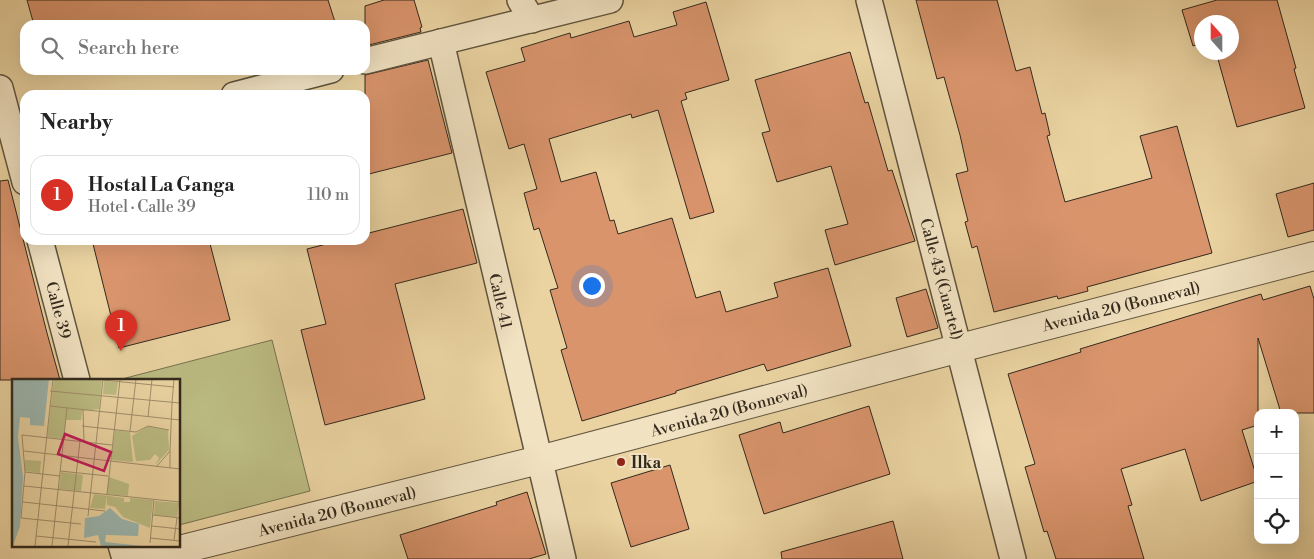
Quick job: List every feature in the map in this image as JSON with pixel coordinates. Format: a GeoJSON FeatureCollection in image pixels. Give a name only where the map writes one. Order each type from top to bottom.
{"type":"FeatureCollection","features":[{"type":"Feature","properties":{"kind":"street"},"geometry":{"type":"LineString","coordinates":[[370,60],[441,42],[526,10],[610,0]]}},
{"type":"Feature","properties":{"kind":"street","name":"Calle 43 (Cuartel)"},"geometry":{"type":"LineString","coordinates":[[869,0],[960,348],[1012,559]]}},
{"type":"Feature","properties":{"kind":"street","name":"Calle 41"},"geometry":{"type":"LineString","coordinates":[[441,42],[563,559]]}},
{"type":"Feature","properties":{"kind":"street"},"geometry":{"type":"LineString","coordinates":[[253,90],[312,75]]}},
{"type":"Feature","properties":{"kind":"street"},"geometry":{"type":"LineString","coordinates":[[0,88],[14,152],[20,168]]}},
{"type":"Feature","properties":{"kind":"street","name":"Calle 39"},"geometry":{"type":"LineString","coordinates":[[41,245],[77,379]]}},
{"type":"Feature","properties":{"kind":"street","name":"Avenida 20 (Bonneval)"},"geometry":{"type":"LineString","coordinates":[[144,559],[539,460],[1314,256]]}},
{"type":"Feature","properties":{"kind":"street"},"geometry":{"type":"LineString","coordinates":[[121,546],[125,559]]}},
{"type":"Feature","properties":{"kind":"green space"},"geometry":{"type":"Polygon","coordinates":[[[272,340],[310,491],[180,525],[180,379],[122,379],[272,340]]]}},
{"type":"Feature","properties":{"kind":"building"},"geometry":{"type":"Polygon","coordinates":[[[27,0],[328,0],[334,20],[33,20],[27,0]]]}},
{"type":"Feature","properties":{"kind":"building"},"geometry":{"type":"Polygon","coordinates":[[[384,0],[414,0],[422,27],[420,28],[421,32],[370,45],[370,20],[365,20],[365,6],[384,0]]]}},
{"type":"Feature","properties":{"kind":"building"},"geometry":{"type":"Polygon","coordinates":[[[916,0],[997,0],[1016,71],[1030,67],[1042,114],[1045,113],[1050,135],[1047,136],[1065,202],[1152,178],[1140,136],[1177,126],[1212,253],[1087,287],[1088,291],[1058,299],[1057,296],[994,312],[977,246],[972,248],[965,222],[968,221],[956,174],[968,171],[960,135],[944,77],[937,79],[916,0]]]}},
{"type":"Feature","properties":{"kind":"building"},"geometry":{"type":"Polygon","coordinates":[[[1217,0],[1277,0],[1305,108],[1237,127],[1218,60],[1239,60],[1239,15],[1194,15],[1193,46],[1182,10],[1217,0]]]}},
{"type":"Feature","properties":{"kind":"building"},"geometry":{"type":"Polygon","coordinates":[[[706,2],[729,80],[685,93],[687,99],[681,101],[714,212],[690,219],[658,110],[632,118],[631,114],[549,139],[561,182],[596,172],[610,221],[614,220],[618,234],[672,218],[696,298],[720,291],[726,312],[778,297],[774,283],[828,268],[851,346],[767,371],[764,364],[582,421],[561,350],[567,348],[550,290],[558,288],[539,228],[534,230],[524,193],[537,189],[524,144],[509,149],[486,72],[525,61],[521,48],[570,33],[571,38],[629,21],[634,37],[677,25],[673,12],[706,2]]]}},
{"type":"Feature","properties":{"kind":"building"},"geometry":{"type":"Polygon","coordinates":[[[850,52],[865,103],[868,102],[888,171],[892,170],[915,241],[835,265],[825,230],[848,224],[831,166],[777,182],[762,133],[770,131],[755,80],[850,52]]]}},
{"type":"Feature","properties":{"kind":"building"},"geometry":{"type":"Polygon","coordinates":[[[428,60],[452,153],[370,174],[370,90],[365,90],[365,75],[428,60]]]}},
{"type":"Feature","properties":{"kind":"building"},"geometry":{"type":"Polygon","coordinates":[[[8,180],[20,227],[20,245],[25,245],[60,379],[0,380],[0,181],[8,180]]]}},
{"type":"Feature","properties":{"kind":"building"},"geometry":{"type":"Polygon","coordinates":[[[1314,183],[1314,230],[1288,237],[1276,194],[1314,183]]]}},
{"type":"Feature","properties":{"kind":"building"},"geometry":{"type":"Polygon","coordinates":[[[463,209],[477,263],[395,284],[425,399],[325,425],[301,330],[326,324],[307,249],[323,245],[370,245],[370,233],[463,209]]]}},
{"type":"Feature","properties":{"kind":"building"},"geometry":{"type":"Polygon","coordinates":[[[93,245],[210,245],[230,320],[119,348],[93,245]]]}},
{"type":"Feature","properties":{"kind":"building"},"geometry":{"type":"Polygon","coordinates":[[[1310,286],[1314,299],[1314,413],[1299,413],[1299,409],[1280,409],[1258,338],[1258,409],[1254,409],[1254,426],[1242,430],[1254,468],[1254,482],[1201,501],[1185,449],[1121,469],[1132,505],[1128,506],[1144,559],[1056,559],[1047,531],[1044,532],[1025,467],[1035,464],[1008,374],[1081,352],[1080,349],[1261,294],[1263,300],[1310,286]]]}},
{"type":"Feature","properties":{"kind":"building"},"geometry":{"type":"Polygon","coordinates":[[[926,289],[938,328],[907,337],[896,298],[926,289]]]}},
{"type":"Feature","properties":{"kind":"building"},"geometry":{"type":"Polygon","coordinates":[[[869,406],[890,474],[764,514],[739,435],[780,422],[783,433],[869,406]]]}},
{"type":"Feature","properties":{"kind":"building"},"geometry":{"type":"Polygon","coordinates":[[[670,465],[689,529],[631,547],[611,483],[670,465]]]}},
{"type":"Feature","properties":{"kind":"building"},"geometry":{"type":"Polygon","coordinates":[[[527,492],[546,554],[529,559],[408,559],[400,535],[497,505],[496,502],[527,492]]]}},
{"type":"Feature","properties":{"kind":"building"},"geometry":{"type":"Polygon","coordinates":[[[893,521],[903,559],[782,559],[781,552],[893,521]]]}},
{"type":"Feature","properties":{"kind":"place","name":"Hostal La Ganga"},"geometry":{"type":"Point","coordinates":[121,351]}},
{"type":"Feature","properties":{"kind":"place","name":"Ilka"},"geometry":{"type":"Point","coordinates":[621,462]}}]}
